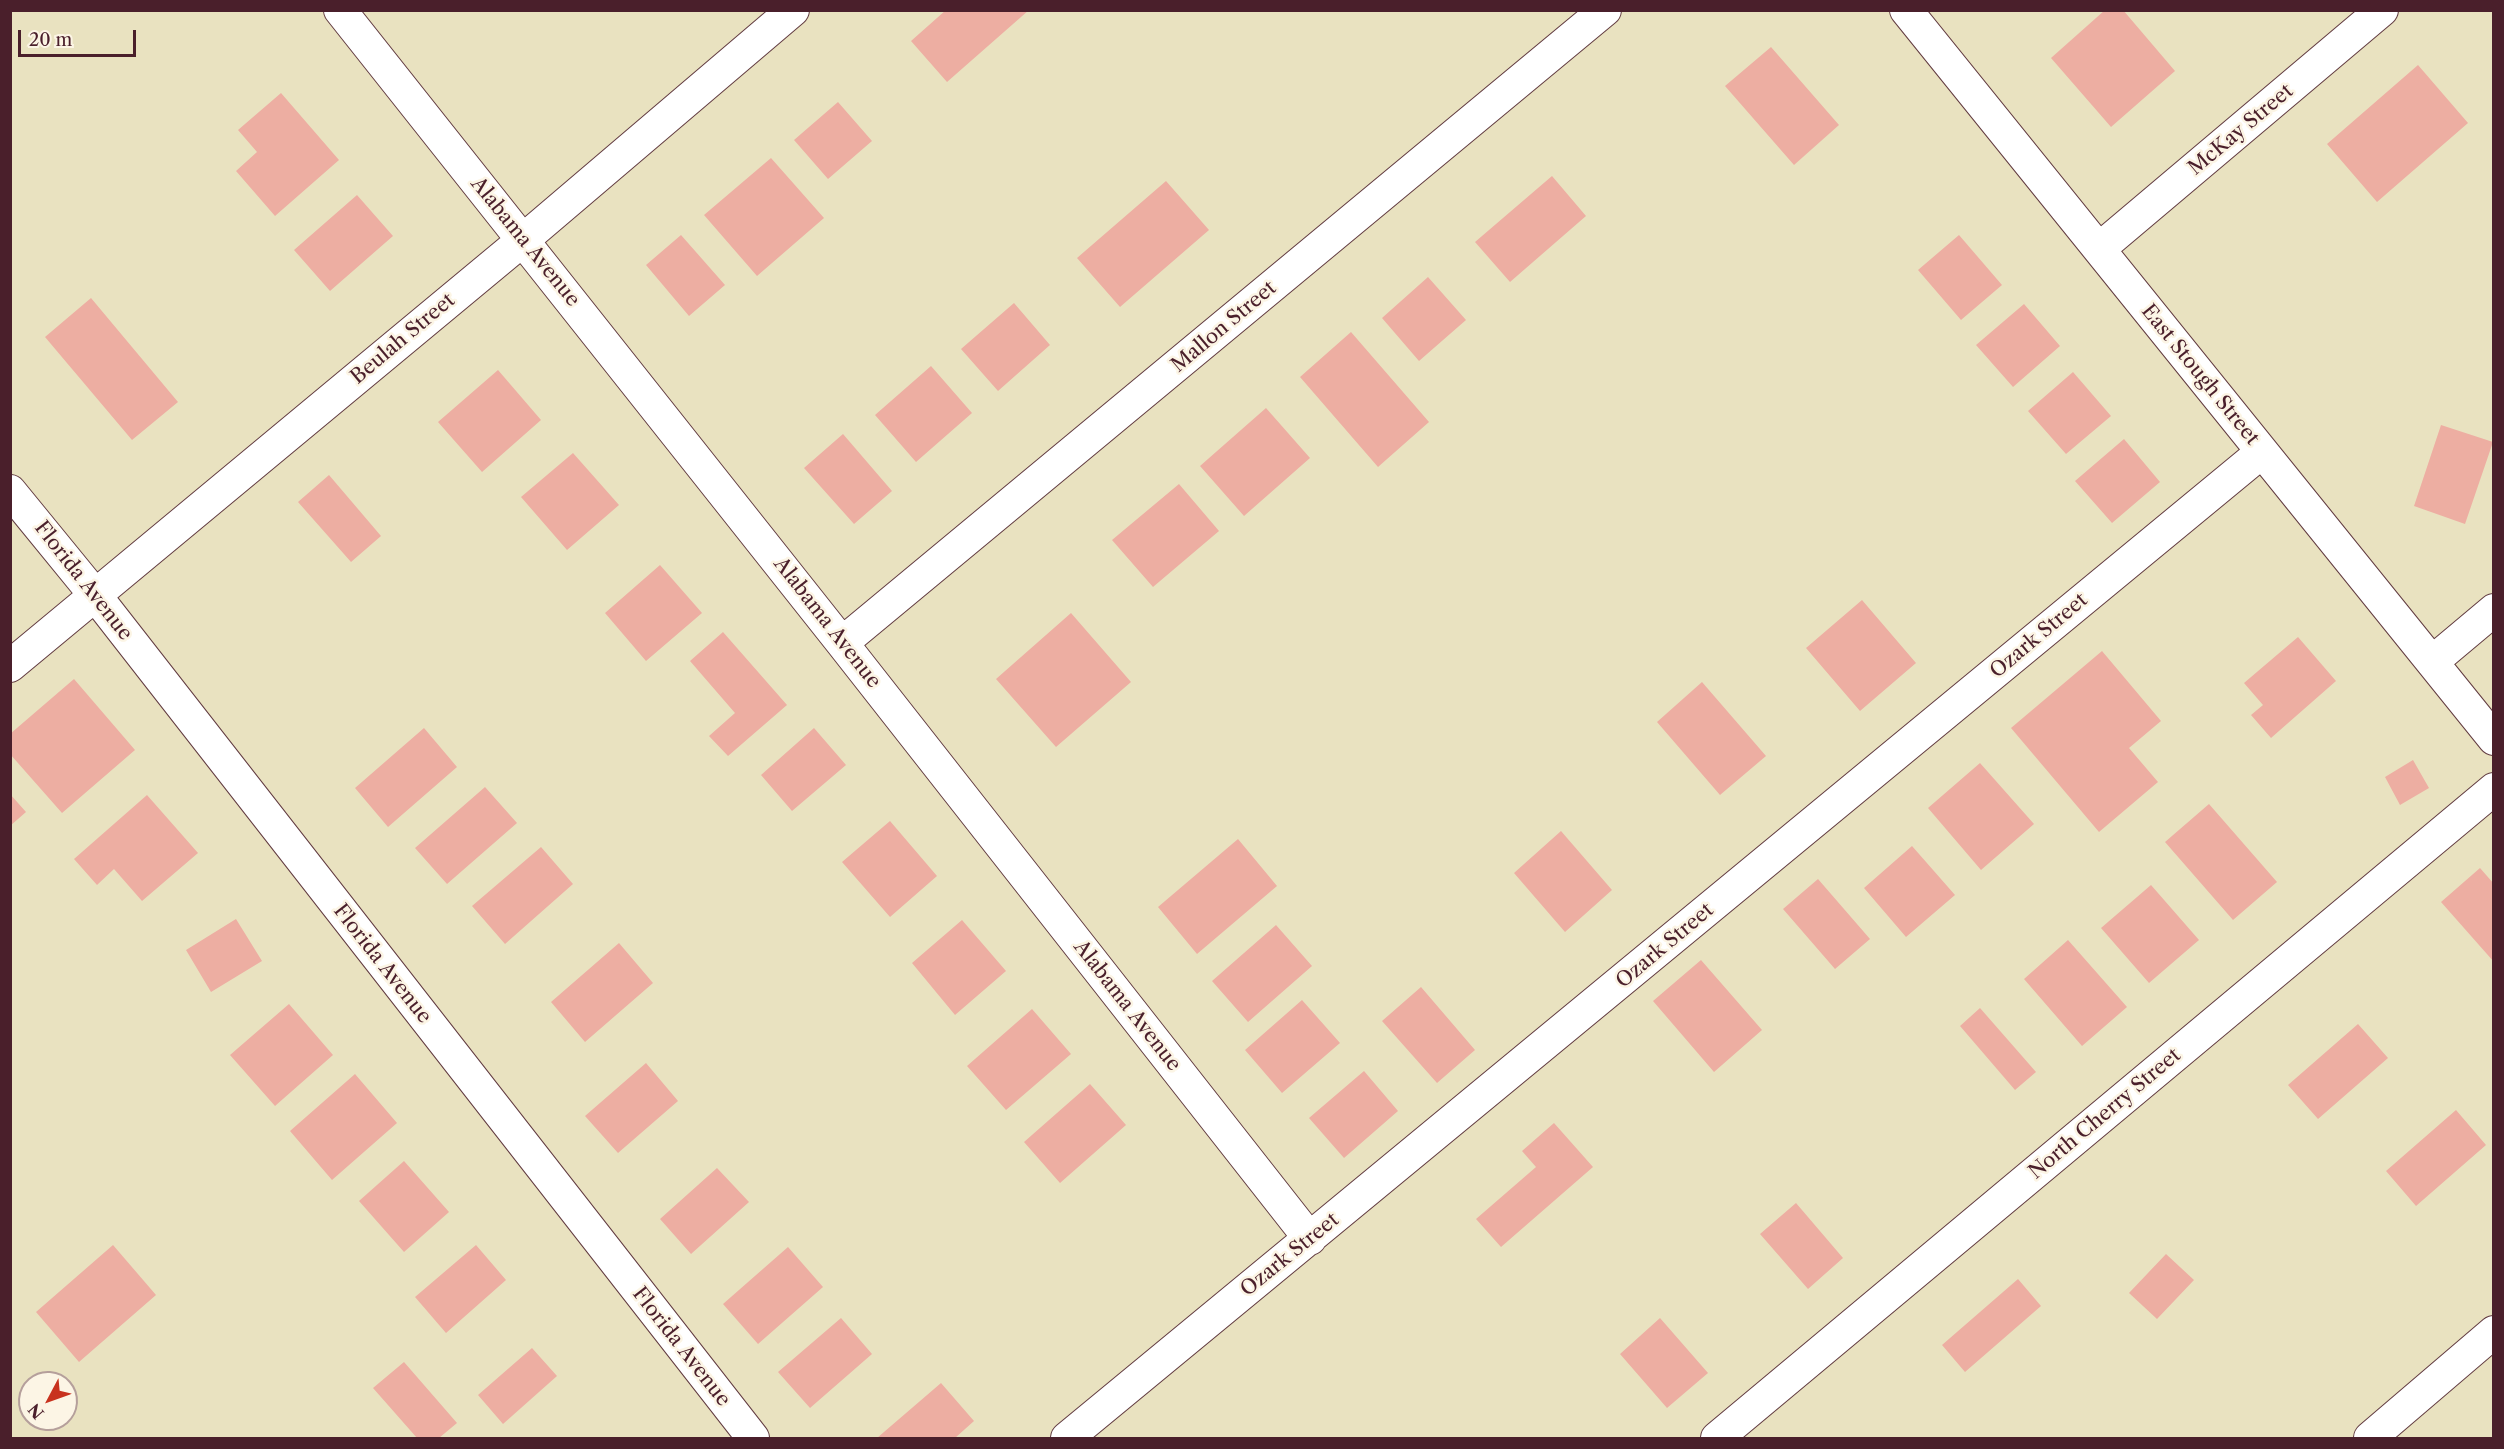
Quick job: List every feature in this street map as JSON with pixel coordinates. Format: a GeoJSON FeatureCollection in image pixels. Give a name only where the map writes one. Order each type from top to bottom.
{"type":"FeatureCollection","features":[{"type":"Feature","properties":{"kind":"street","name":"Alabama Avenue"},"geometry":{"type":"LineString","coordinates":[[340,10],[842,643],[1310,1239]]}},
{"type":"Feature","properties":{"kind":"street","name":"Beulah Street"},"geometry":{"type":"LineString","coordinates":[[10,666],[523,240],[793,10]]}},
{"type":"Feature","properties":{"kind":"street","name":"Mallon Street"},"geometry":{"type":"LineString","coordinates":[[842,643],[1605,10]]}},
{"type":"Feature","properties":{"kind":"street","name":"East Stough Street"},"geometry":{"type":"LineString","coordinates":[[1906,10],[2493,739]]}},
{"type":"Feature","properties":{"kind":"street","name":"McKay Street"},"geometry":{"type":"LineString","coordinates":[[2099,249],[2382,10]]}},
{"type":"Feature","properties":{"kind":"street","name":"Ozark Street"},"geometry":{"type":"LineString","coordinates":[[1067,1438],[2262,452]]}},
{"type":"Feature","properties":{"kind":"street","name":"Florida Avenue"},"geometry":{"type":"LineString","coordinates":[[10,491],[94,595],[753,1438]]}},
{"type":"Feature","properties":{"kind":"street"},"geometry":{"type":"LineString","coordinates":[[2432,662],[2493,610]]}},
{"type":"Feature","properties":{"kind":"street","name":"North Cherry Street"},"geometry":{"type":"LineString","coordinates":[[1717,1438],[2493,789]]}},
{"type":"Feature","properties":{"kind":"street"},"geometry":{"type":"LineString","coordinates":[[2370,1438],[2493,1332]]}},
{"type":"Feature","properties":{"kind":"building"},"geometry":{"type":"Polygon","coordinates":[[[946,10],[1029,10],[947,82],[911,41],[946,10]]]}},
{"type":"Feature","properties":{"kind":"building"},"geometry":{"type":"Polygon","coordinates":[[[2105,10],[2123,10],[2175,71],[2111,127],[2051,58],[2105,10]]]}},
{"type":"Feature","properties":{"kind":"building"},"geometry":{"type":"Polygon","coordinates":[[[1771,47],[1839,125],[1794,165],[1725,86],[1771,47]]]}},
{"type":"Feature","properties":{"kind":"building"},"geometry":{"type":"Polygon","coordinates":[[[2418,65],[2468,123],[2377,202],[2327,144],[2418,65]]]}},
{"type":"Feature","properties":{"kind":"building"},"geometry":{"type":"Polygon","coordinates":[[[281,93],[339,160],[275,216],[236,171],[257,152],[238,130],[281,93]]]}},
{"type":"Feature","properties":{"kind":"building"},"geometry":{"type":"Polygon","coordinates":[[[838,102],[872,141],[828,179],[794,140],[838,102]]]}},
{"type":"Feature","properties":{"kind":"building"},"geometry":{"type":"Polygon","coordinates":[[[771,158],[824,218],[757,276],[704,215],[771,158]]]}},
{"type":"Feature","properties":{"kind":"building"},"geometry":{"type":"Polygon","coordinates":[[[1552,176],[1586,216],[1510,282],[1475,242],[1552,176]]]}},
{"type":"Feature","properties":{"kind":"building"},"geometry":{"type":"Polygon","coordinates":[[[1166,181],[1209,230],[1120,307],[1077,258],[1166,181]]]}},
{"type":"Feature","properties":{"kind":"building"},"geometry":{"type":"Polygon","coordinates":[[[357,195],[393,236],[330,291],[294,250],[357,195]]]}},
{"type":"Feature","properties":{"kind":"building"},"geometry":{"type":"Polygon","coordinates":[[[681,235],[725,285],[689,316],[646,265],[681,235]]]}},
{"type":"Feature","properties":{"kind":"building"},"geometry":{"type":"Polygon","coordinates":[[[1959,235],[2002,285],[1961,320],[1918,270],[1959,235]]]}},
{"type":"Feature","properties":{"kind":"building"},"geometry":{"type":"Polygon","coordinates":[[[1428,277],[1466,320],[1419,361],[1382,318],[1428,277]]]}},
{"type":"Feature","properties":{"kind":"building"},"geometry":{"type":"Polygon","coordinates":[[[91,298],[178,402],[132,440],[45,337],[91,298]]]}},
{"type":"Feature","properties":{"kind":"building"},"geometry":{"type":"Polygon","coordinates":[[[1014,303],[1050,345],[998,391],[961,349],[1014,303]]]}},
{"type":"Feature","properties":{"kind":"building"},"geometry":{"type":"Polygon","coordinates":[[[2024,304],[2060,346],[2013,387],[1976,345],[2024,304]]]}},
{"type":"Feature","properties":{"kind":"building"},"geometry":{"type":"Polygon","coordinates":[[[1351,332],[1429,422],[1378,467],[1300,377],[1351,332]]]}},
{"type":"Feature","properties":{"kind":"building"},"geometry":{"type":"Polygon","coordinates":[[[931,366],[972,413],[916,462],[875,415],[931,366]]]}},
{"type":"Feature","properties":{"kind":"building"},"geometry":{"type":"Polygon","coordinates":[[[498,370],[541,420],[482,472],[438,422],[498,370]]]}},
{"type":"Feature","properties":{"kind":"building"},"geometry":{"type":"Polygon","coordinates":[[[2073,372],[2111,416],[2066,454],[2028,411],[2073,372]]]}},
{"type":"Feature","properties":{"kind":"building"},"geometry":{"type":"Polygon","coordinates":[[[1266,408],[1310,458],[1244,516],[1200,466],[1266,408]]]}},
{"type":"Feature","properties":{"kind":"building"},"geometry":{"type":"Polygon","coordinates":[[[2441,425],[2493,442],[2465,524],[2414,506],[2441,425]]]}},
{"type":"Feature","properties":{"kind":"building"},"geometry":{"type":"Polygon","coordinates":[[[843,434],[892,491],[854,524],[804,468],[843,434]]]}},
{"type":"Feature","properties":{"kind":"building"},"geometry":{"type":"Polygon","coordinates":[[[2124,439],[2160,482],[2112,523],[2075,481],[2124,439]]]}},
{"type":"Feature","properties":{"kind":"building"},"geometry":{"type":"Polygon","coordinates":[[[573,453],[619,505],[567,550],[521,497],[573,453]]]}},
{"type":"Feature","properties":{"kind":"building"},"geometry":{"type":"Polygon","coordinates":[[[329,475],[381,536],[351,562],[298,502],[329,475]]]}},
{"type":"Feature","properties":{"kind":"building"},"geometry":{"type":"Polygon","coordinates":[[[1179,484],[1219,531],[1153,587],[1112,540],[1179,484]]]}},
{"type":"Feature","properties":{"kind":"building"},"geometry":{"type":"Polygon","coordinates":[[[660,565],[702,613],[646,661],[605,613],[660,565]]]}},
{"type":"Feature","properties":{"kind":"building"},"geometry":{"type":"Polygon","coordinates":[[[1862,600],[1916,663],[1860,711],[1806,648],[1862,600]]]}},
{"type":"Feature","properties":{"kind":"building"},"geometry":{"type":"Polygon","coordinates":[[[1071,613],[1131,682],[1056,747],[996,679],[1071,613]]]}},
{"type":"Feature","properties":{"kind":"building"},"geometry":{"type":"Polygon","coordinates":[[[723,632],[787,705],[728,756],[709,736],[735,713],[690,661],[723,632]]]}},
{"type":"Feature","properties":{"kind":"building"},"geometry":{"type":"Polygon","coordinates":[[[2298,637],[2336,681],[2271,738],[2251,715],[2263,705],[2244,683],[2298,637]]]}},
{"type":"Feature","properties":{"kind":"building"},"geometry":{"type":"Polygon","coordinates":[[[2102,651],[2161,721],[2129,748],[2158,782],[2099,832],[2011,728],[2102,651]]]}},
{"type":"Feature","properties":{"kind":"building"},"geometry":{"type":"Polygon","coordinates":[[[74,679],[135,750],[62,813],[10,754],[10,734],[74,679]]]}},
{"type":"Feature","properties":{"kind":"building"},"geometry":{"type":"Polygon","coordinates":[[[1702,682],[1766,756],[1720,795],[1657,722],[1702,682]]]}},
{"type":"Feature","properties":{"kind":"building"},"geometry":{"type":"Polygon","coordinates":[[[424,728],[457,767],[388,827],[355,788],[424,728]]]}},
{"type":"Feature","properties":{"kind":"building"},"geometry":{"type":"Polygon","coordinates":[[[814,728],[846,765],[792,811],[761,775],[814,728]]]}},
{"type":"Feature","properties":{"kind":"building"},"geometry":{"type":"Polygon","coordinates":[[[2413,760],[2429,788],[2400,805],[2385,777],[2413,760]]]}},
{"type":"Feature","properties":{"kind":"building"},"geometry":{"type":"Polygon","coordinates":[[[1980,763],[2034,824],[1981,870],[1928,808],[1980,763]]]}},
{"type":"Feature","properties":{"kind":"building"},"geometry":{"type":"Polygon","coordinates":[[[485,787],[517,823],[447,884],[415,848],[485,787]]]}},
{"type":"Feature","properties":{"kind":"building"},"geometry":{"type":"Polygon","coordinates":[[[10,794],[26,812],[10,826],[10,794]]]}},
{"type":"Feature","properties":{"kind":"building"},"geometry":{"type":"Polygon","coordinates":[[[147,795],[198,853],[142,901],[114,869],[97,885],[74,859],[147,795]]]}},
{"type":"Feature","properties":{"kind":"building"},"geometry":{"type":"Polygon","coordinates":[[[2209,804],[2277,882],[2233,920],[2165,842],[2209,804]]]}},
{"type":"Feature","properties":{"kind":"building"},"geometry":{"type":"Polygon","coordinates":[[[890,821],[937,876],[890,917],[842,862],[890,821]]]}},
{"type":"Feature","properties":{"kind":"building"},"geometry":{"type":"Polygon","coordinates":[[[1561,831],[1612,890],[1565,932],[1514,873],[1561,831]]]}},
{"type":"Feature","properties":{"kind":"building"},"geometry":{"type":"Polygon","coordinates":[[[1238,839],[1277,886],[1197,954],[1158,907],[1238,839]]]}},
{"type":"Feature","properties":{"kind":"building"},"geometry":{"type":"Polygon","coordinates":[[[1912,846],[1955,895],[1906,937],[1864,888],[1912,846]]]}},
{"type":"Feature","properties":{"kind":"building"},"geometry":{"type":"Polygon","coordinates":[[[541,847],[573,884],[505,944],[472,906],[541,847]]]}},
{"type":"Feature","properties":{"kind":"building"},"geometry":{"type":"Polygon","coordinates":[[[2480,868],[2494,884],[2494,962],[2441,902],[2480,868]]]}},
{"type":"Feature","properties":{"kind":"building"},"geometry":{"type":"Polygon","coordinates":[[[1818,879],[1870,939],[1835,969],[1783,909],[1818,879]]]}},
{"type":"Feature","properties":{"kind":"building"},"geometry":{"type":"Polygon","coordinates":[[[2151,885],[2199,940],[2149,983],[2101,928],[2151,885]]]}},
{"type":"Feature","properties":{"kind":"building"},"geometry":{"type":"Polygon","coordinates":[[[236,919],[262,961],[211,992],[186,950],[236,919]]]}},
{"type":"Feature","properties":{"kind":"building"},"geometry":{"type":"Polygon","coordinates":[[[962,920],[1006,971],[955,1015],[912,963],[962,920]]]}},
{"type":"Feature","properties":{"kind":"building"},"geometry":{"type":"Polygon","coordinates":[[[1276,925],[1312,966],[1248,1022],[1212,981],[1276,925]]]}},
{"type":"Feature","properties":{"kind":"building"},"geometry":{"type":"Polygon","coordinates":[[[2068,940],[2127,1007],[2082,1046],[2024,979],[2068,940]]]}},
{"type":"Feature","properties":{"kind":"building"},"geometry":{"type":"Polygon","coordinates":[[[619,943],[653,983],[585,1042],[551,1002],[619,943]]]}},
{"type":"Feature","properties":{"kind":"building"},"geometry":{"type":"Polygon","coordinates":[[[1701,960],[1762,1030],[1714,1072],[1653,1001],[1701,960]]]}},
{"type":"Feature","properties":{"kind":"building"},"geometry":{"type":"Polygon","coordinates":[[[1421,987],[1475,1050],[1437,1083],[1382,1021],[1421,987]]]}},
{"type":"Feature","properties":{"kind":"building"},"geometry":{"type":"Polygon","coordinates":[[[1302,1000],[1340,1043],[1282,1093],[1245,1050],[1302,1000]]]}},
{"type":"Feature","properties":{"kind":"building"},"geometry":{"type":"Polygon","coordinates":[[[289,1004],[333,1055],[275,1106],[230,1055],[289,1004]]]}},
{"type":"Feature","properties":{"kind":"building"},"geometry":{"type":"Polygon","coordinates":[[[1980,1008],[2036,1072],[2015,1090],[1960,1026],[1980,1008]]]}},
{"type":"Feature","properties":{"kind":"building"},"geometry":{"type":"Polygon","coordinates":[[[1032,1009],[1071,1054],[1006,1110],[967,1066],[1032,1009]]]}},
{"type":"Feature","properties":{"kind":"building"},"geometry":{"type":"Polygon","coordinates":[[[2358,1024],[2388,1058],[2318,1119],[2288,1085],[2358,1024]]]}},
{"type":"Feature","properties":{"kind":"building"},"geometry":{"type":"Polygon","coordinates":[[[646,1063],[678,1101],[618,1153],[585,1116],[646,1063]]]}},
{"type":"Feature","properties":{"kind":"building"},"geometry":{"type":"Polygon","coordinates":[[[1364,1071],[1398,1111],[1344,1158],[1309,1118],[1364,1071]]]}},
{"type":"Feature","properties":{"kind":"building"},"geometry":{"type":"Polygon","coordinates":[[[355,1074],[397,1123],[332,1180],[290,1131],[355,1074]]]}},
{"type":"Feature","properties":{"kind":"building"},"geometry":{"type":"Polygon","coordinates":[[[1090,1084],[1126,1125],[1060,1183],[1024,1142],[1090,1084]]]}},
{"type":"Feature","properties":{"kind":"building"},"geometry":{"type":"Polygon","coordinates":[[[2456,1110],[2486,1145],[2416,1206],[2386,1171],[2456,1110]]]}},
{"type":"Feature","properties":{"kind":"building"},"geometry":{"type":"Polygon","coordinates":[[[1554,1123],[1593,1167],[1501,1247],[1476,1219],[1536,1167],[1522,1151],[1554,1123]]]}},
{"type":"Feature","properties":{"kind":"building"},"geometry":{"type":"Polygon","coordinates":[[[404,1161],[449,1212],[404,1252],[359,1201],[404,1161]]]}},
{"type":"Feature","properties":{"kind":"building"},"geometry":{"type":"Polygon","coordinates":[[[717,1168],[749,1202],[691,1254],[660,1219],[717,1168]]]}},
{"type":"Feature","properties":{"kind":"building"},"geometry":{"type":"Polygon","coordinates":[[[1796,1203],[1843,1258],[1808,1289],[1760,1234],[1796,1203]]]}},
{"type":"Feature","properties":{"kind":"building"},"geometry":{"type":"Polygon","coordinates":[[[113,1245],[156,1295],[79,1362],[36,1312],[113,1245]]]}},
{"type":"Feature","properties":{"kind":"building"},"geometry":{"type":"Polygon","coordinates":[[[476,1245],[506,1280],[446,1333],[415,1297],[476,1245]]]}},
{"type":"Feature","properties":{"kind":"building"},"geometry":{"type":"Polygon","coordinates":[[[788,1247],[823,1287],[758,1344],[723,1304],[788,1247]]]}},
{"type":"Feature","properties":{"kind":"building"},"geometry":{"type":"Polygon","coordinates":[[[2166,1254],[2194,1280],[2157,1319],[2129,1293],[2166,1254]]]}},
{"type":"Feature","properties":{"kind":"building"},"geometry":{"type":"Polygon","coordinates":[[[2018,1279],[2041,1306],[1965,1372],[1942,1345],[2018,1279]]]}},
{"type":"Feature","properties":{"kind":"building"},"geometry":{"type":"Polygon","coordinates":[[[841,1318],[872,1354],[810,1408],[778,1372],[841,1318]]]}},
{"type":"Feature","properties":{"kind":"building"},"geometry":{"type":"Polygon","coordinates":[[[1660,1318],[1708,1373],[1667,1408],[1620,1354],[1660,1318]]]}},
{"type":"Feature","properties":{"kind":"building"},"geometry":{"type":"Polygon","coordinates":[[[532,1348],[557,1376],[503,1424],[478,1395],[532,1348]]]}},
{"type":"Feature","properties":{"kind":"building"},"geometry":{"type":"Polygon","coordinates":[[[404,1362],[457,1423],[439,1438],[417,1438],[373,1388],[404,1362]]]}},
{"type":"Feature","properties":{"kind":"building"},"geometry":{"type":"Polygon","coordinates":[[[941,1383],[974,1421],[955,1438],[877,1438],[941,1383]]]}}]}
